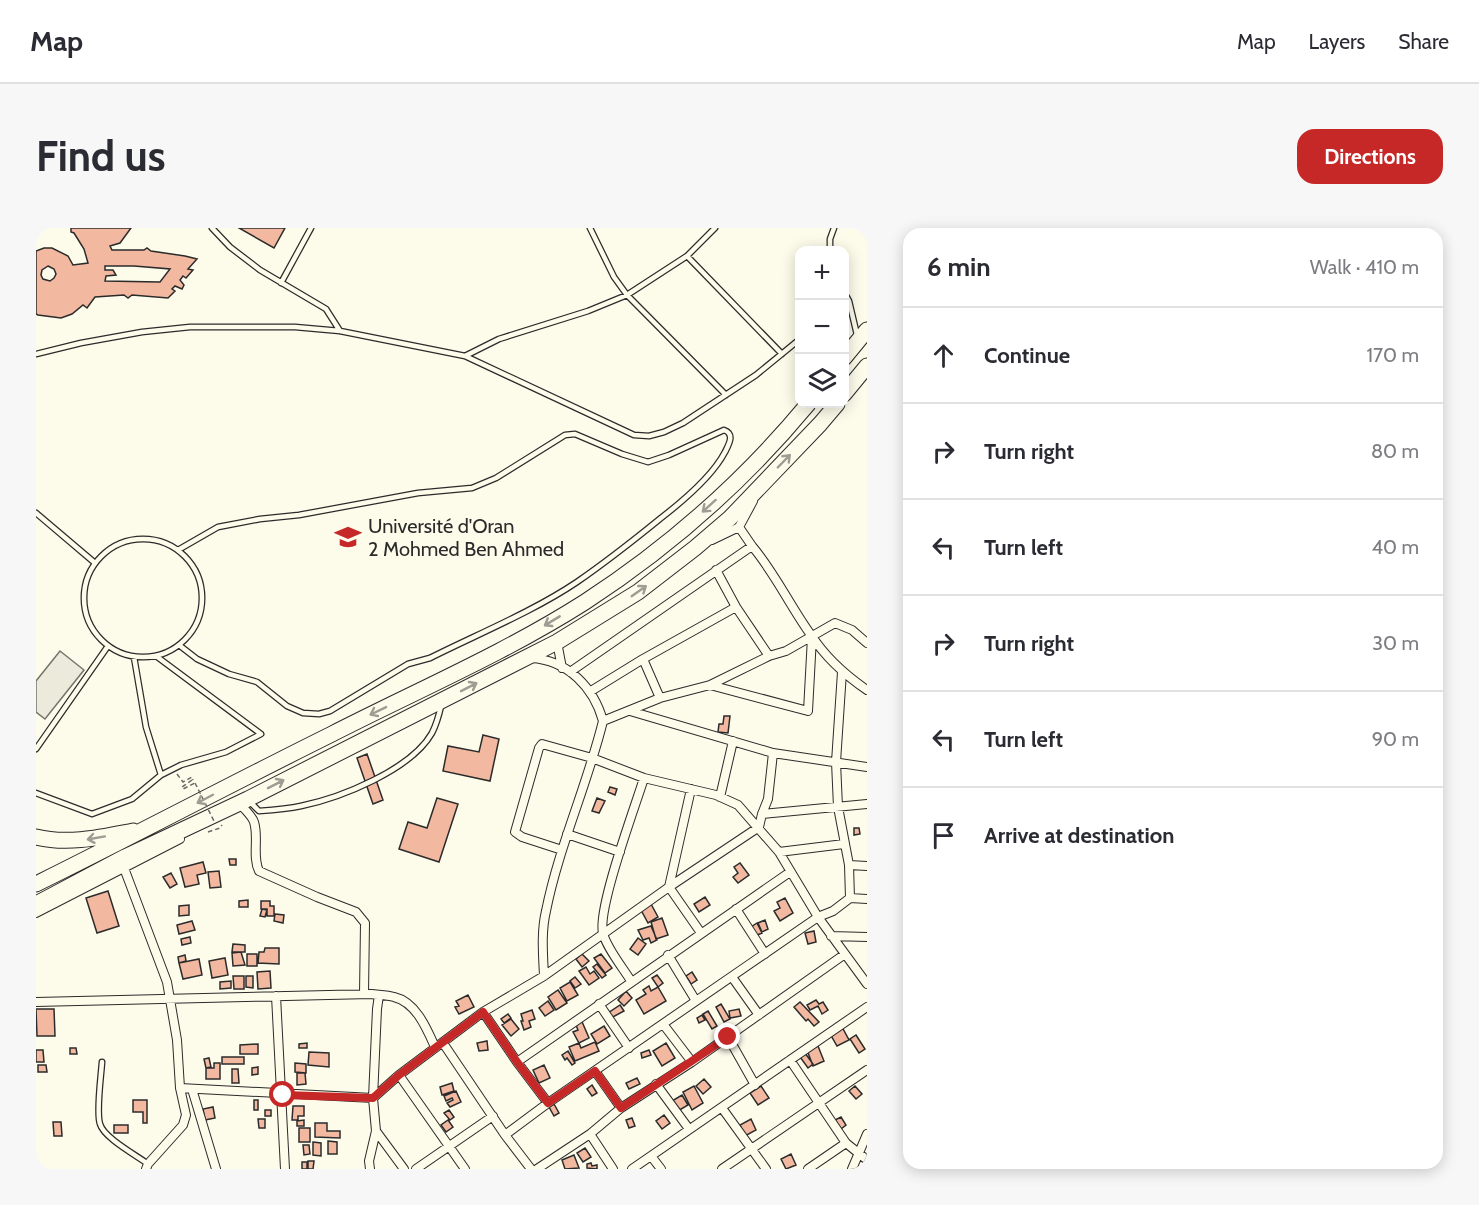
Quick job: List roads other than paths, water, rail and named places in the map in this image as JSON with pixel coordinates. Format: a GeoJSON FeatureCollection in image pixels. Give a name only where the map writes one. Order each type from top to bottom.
{"type":"FeatureCollection","features":[{"type":"Feature","properties":{"kind":"highway"},"geometry":{"type":"LineString","coordinates":[[847,354],[863,335]]}},
{"type":"Feature","properties":{"kind":"highway"},"geometry":{"type":"LineString","coordinates":[[849,388],[867,366]]}},
{"type":"Feature","properties":{"kind":"highway"},"geometry":{"type":"LineString","coordinates":[[36,884],[153,827],[270,765],[454,673],[539,629],[585,602],[686,526],[733,483],[804,408]]}},
{"type":"Feature","properties":{"kind":"highway"},"geometry":{"type":"LineString","coordinates":[[36,904],[125,857],[245,802],[557,642],[638,592],[730,518],[834,408]]}},
{"type":"Feature","properties":{"kind":"highway"},"geometry":{"type":"LineString","coordinates":[[36,837],[88,839],[153,827]]}},
{"type":"Feature","properties":{"kind":"street"},"geometry":{"type":"LineString","coordinates":[[695,548],[739,527],[757,489]]}},
{"type":"Feature","properties":{"kind":"street"},"geometry":{"type":"LineString","coordinates":[[739,527],[763,559],[812,637],[842,672],[867,690]]}},
{"type":"Feature","properties":{"kind":"street"},"geometry":{"type":"LineString","coordinates":[[566,670],[752,546]]}},
{"type":"Feature","properties":{"kind":"street"},"geometry":{"type":"LineString","coordinates":[[716,570],[736,607],[769,656]]}},
{"type":"Feature","properties":{"kind":"street"},"geometry":{"type":"LineString","coordinates":[[591,692],[643,659],[736,607]]}},
{"type":"Feature","properties":{"kind":"street"},"geometry":{"type":"LineString","coordinates":[[603,721],[660,698],[710,685],[769,656],[786,651],[835,623],[852,630],[867,643]]}},
{"type":"Feature","properties":{"kind":"street"},"geometry":{"type":"LineString","coordinates":[[710,685],[808,711],[812,637]]}},
{"type":"Feature","properties":{"kind":"street"},"geometry":{"type":"LineString","coordinates":[[557,642],[566,670]]}},
{"type":"Feature","properties":{"kind":"street"},"geometry":{"type":"LineString","coordinates":[[524,659],[540,659],[566,670],[591,692],[603,721],[562,850],[544,922],[544,976]]}},
{"type":"Feature","properties":{"kind":"street"},"geometry":{"type":"LineString","coordinates":[[643,659],[660,698]]}},
{"type":"Feature","properties":{"kind":"street"},"geometry":{"type":"LineString","coordinates":[[842,672],[836,762],[838,807],[849,866],[850,898]]}},
{"type":"Feature","properties":{"kind":"street"},"geometry":{"type":"LineString","coordinates":[[630,711],[773,753],[867,767]]}},
{"type":"Feature","properties":{"kind":"street"},"geometry":{"type":"LineString","coordinates":[[720,797],[733,741]]}},
{"type":"Feature","properties":{"kind":"street"},"geometry":{"type":"LineString","coordinates":[[562,850],[522,837],[515,832],[542,744],[592,758],[644,778],[720,797],[738,805],[779,852],[818,917],[865,980]]}},
{"type":"Feature","properties":{"kind":"street"},"geometry":{"type":"LineString","coordinates":[[180,1088],[373,1098],[399,1075],[483,1012],[544,976],[669,887],[759,827],[768,799],[773,753]]}},
{"type":"Feature","properties":{"kind":"street"},"geometry":{"type":"LineString","coordinates":[[632,981],[603,935],[603,913],[644,778]]}},
{"type":"Feature","properties":{"kind":"street"},"geometry":{"type":"LineString","coordinates":[[691,789],[669,887],[701,933]]}},
{"type":"Feature","properties":{"kind":"street"},"geometry":{"type":"LineString","coordinates":[[36,913],[245,802],[254,819],[257,840],[256,864],[259,871],[356,912],[365,923],[364,994]]}},
{"type":"Feature","properties":{"kind":"street"},"geometry":{"type":"LineString","coordinates":[[762,814],[867,804]]}},
{"type":"Feature","properties":{"kind":"street"},"geometry":{"type":"LineString","coordinates":[[567,834],[621,852]]}},
{"type":"Feature","properties":{"kind":"street"},"geometry":{"type":"LineString","coordinates":[[779,852],[844,844]]}},
{"type":"Feature","properties":{"kind":"street"},"geometry":{"type":"LineString","coordinates":[[849,866],[867,866]]}},
{"type":"Feature","properties":{"kind":"street"},"geometry":{"type":"LineString","coordinates":[[124,868],[162,967],[170,998],[177,1040],[180,1088],[186,1115],[183,1125],[147,1166]]}},
{"type":"Feature","properties":{"kind":"street"},"geometry":{"type":"LineString","coordinates":[[517,1062],[790,872]]}},
{"type":"Feature","properties":{"kind":"street"},"geometry":{"type":"LineString","coordinates":[[505,1135],[818,917],[850,898],[867,899]]}},
{"type":"Feature","properties":{"kind":"street"},"geometry":{"type":"LineString","coordinates":[[736,909],[765,954]]}},
{"type":"Feature","properties":{"kind":"street"},"geometry":{"type":"LineString","coordinates":[[831,936],[867,937]]}},
{"type":"Feature","properties":{"kind":"street"},"geometry":{"type":"LineString","coordinates":[[537,1169],[590,1134],[621,1108],[692,1062],[846,954]]}},
{"type":"Feature","properties":{"kind":"street"},"geometry":{"type":"LineString","coordinates":[[668,955],[696,1001]]}},
{"type":"Feature","properties":{"kind":"street"},"geometry":{"type":"LineString","coordinates":[[732,977],[759,1015]]}},
{"type":"Feature","properties":{"kind":"street"},"geometry":{"type":"LineString","coordinates":[[36,1002],[364,994],[396,998],[410,1004],[531,1169]]}},
{"type":"Feature","properties":{"kind":"street"},"geometry":{"type":"LineString","coordinates":[[370,1169],[369,1161],[376,1131],[373,1098],[379,995]]}},
{"type":"Feature","properties":{"kind":"street"},"geometry":{"type":"LineString","coordinates":[[276,996],[283,1095],[285,1169]]}},
{"type":"Feature","properties":{"kind":"street"},"geometry":{"type":"LineString","coordinates":[[599,1004],[629,1048]]}},
{"type":"Feature","properties":{"kind":"street"},"geometry":{"type":"LineString","coordinates":[[632,1169],[867,1008]]}},
{"type":"Feature","properties":{"kind":"street"},"geometry":{"type":"LineString","coordinates":[[483,1012],[548,1103]]}},
{"type":"Feature","properties":{"kind":"street"},"geometry":{"type":"LineString","coordinates":[[663,1024],[692,1062]]}},
{"type":"Feature","properties":{"kind":"street"},"geometry":{"type":"LineString","coordinates":[[728,1037],[755,1085]]}},
{"type":"Feature","properties":{"kind":"street"},"geometry":{"type":"LineString","coordinates":[[790,1060],[846,1143],[863,1158]]}},
{"type":"Feature","properties":{"kind":"street"},"geometry":{"type":"LineString","coordinates":[[722,1169],[867,1070]]}},
{"type":"Feature","properties":{"kind":"street"},"geometry":{"type":"LineString","coordinates":[[595,1071],[621,1108]]}},
{"type":"Feature","properties":{"kind":"street"},"geometry":{"type":"LineString","coordinates":[[399,1075],[465,1169]]}},
{"type":"Feature","properties":{"kind":"street"},"geometry":{"type":"LineString","coordinates":[[656,1084],[689,1129]]}},
{"type":"Feature","properties":{"kind":"street"},"geometry":{"type":"LineString","coordinates":[[192,1089],[216,1169]]}},
{"type":"Feature","properties":{"kind":"street"},"geometry":{"type":"LineString","coordinates":[[722,1108],[766,1169]]}},
{"type":"Feature","properties":{"kind":"street"},"geometry":{"type":"LineString","coordinates":[[416,1169],[493,1116]]}},
{"type":"Feature","properties":{"kind":"street"},"geometry":{"type":"LineString","coordinates":[[376,1131],[404,1169]]}},
{"type":"Feature","properties":{"kind":"street"},"geometry":{"type":"LineString","coordinates":[[590,1134],[613,1169]]}},
{"type":"Feature","properties":{"kind":"street"},"geometry":{"type":"LineString","coordinates":[[852,1169],[863,1158],[867,1134]]}},
{"type":"Feature","properties":{"kind":"street"},"geometry":{"type":"LineString","coordinates":[[808,1169],[846,1143]]}},
{"type":"Feature","properties":{"kind":"street"},"geometry":{"type":"LineString","coordinates":[[651,1156],[661,1169]]}},
{"type":"Feature","properties":{"kind":"lane"},"geometry":{"type":"LineString","coordinates":[[212,228],[230,247],[260,270],[326,309],[340,331]]}},
{"type":"Feature","properties":{"kind":"lane"},"geometry":{"type":"LineString","coordinates":[[281,283],[311,228]]}},
{"type":"Feature","properties":{"kind":"lane"},"geometry":{"type":"LineString","coordinates":[[590,228],[614,277],[627,295],[726,395]]}},
{"type":"Feature","properties":{"kind":"lane"},"geometry":{"type":"LineString","coordinates":[[465,356],[499,339],[588,311],[627,295],[687,256],[715,228]]}},
{"type":"Feature","properties":{"kind":"lane"},"geometry":{"type":"LineString","coordinates":[[830,246],[834,228]]}},
{"type":"Feature","properties":{"kind":"lane"},"geometry":{"type":"LineString","coordinates":[[687,256],[782,354]]}},
{"type":"Feature","properties":{"kind":"lane"},"geometry":{"type":"LineString","coordinates":[[848,300],[863,335]]}},
{"type":"Feature","properties":{"kind":"lane"},"geometry":{"type":"LineString","coordinates":[[36,354],[142,332],[190,327],[295,327],[340,331],[465,356],[634,435],[649,436],[683,423],[756,375],[795,343]]}},
{"type":"Feature","properties":{"kind":"lane"},"geometry":{"type":"LineString","coordinates":[[178,550],[218,527],[418,493],[472,488],[496,478],[565,435],[576,434],[622,454],[648,462],[724,430],[731,435],[730,443],[722,457],[692,493],[624,548],[578,581],[430,658],[408,664],[330,711],[319,714],[303,712],[286,706],[257,682],[229,674],[196,659],[179,645]]}},
{"type":"Feature","properties":{"kind":"lane"},"geometry":{"type":"LineString","coordinates":[[36,513],[95,563]]}},
{"type":"Feature","properties":{"kind":"lane"},"geometry":{"type":"LineString","coordinates":[[143,538],[161,542],[178,550],[191,563],[200,579],[202,597],[200,615],[192,632],[179,645],[156,656],[134,657],[108,646],[95,633],[86,616],[83,598],[86,579],[95,563],[108,550],[125,541],[143,538]]}},
{"type":"Feature","properties":{"kind":"lane"},"geometry":{"type":"LineString","coordinates":[[36,749],[108,646]]}},
{"type":"Feature","properties":{"kind":"lane"},"geometry":{"type":"LineString","coordinates":[[36,793],[92,814],[132,799],[172,769],[226,752],[261,734],[156,656]]}},
{"type":"Feature","properties":{"kind":"lane"},"geometry":{"type":"LineString","coordinates":[[134,657],[142,693],[146,727],[161,775]]}},
{"type":"Feature","properties":{"kind":"lane"},"geometry":{"type":"LineString","coordinates":[[245,802],[259,811],[295,808],[328,799],[381,777],[419,749],[432,733],[442,701]]}},
{"type":"Feature","properties":{"kind":"lane"},"geometry":{"type":"LineString","coordinates":[[102,1062],[99,1112],[101,1127],[110,1137],[147,1166]]}},
{"type":"Feature","properties":{"kind":"place","name":"Université d'Oran 2 Mohmed Ben Ahmed"},"geometry":{"type":"Point","coordinates":[348,537]}}]}
